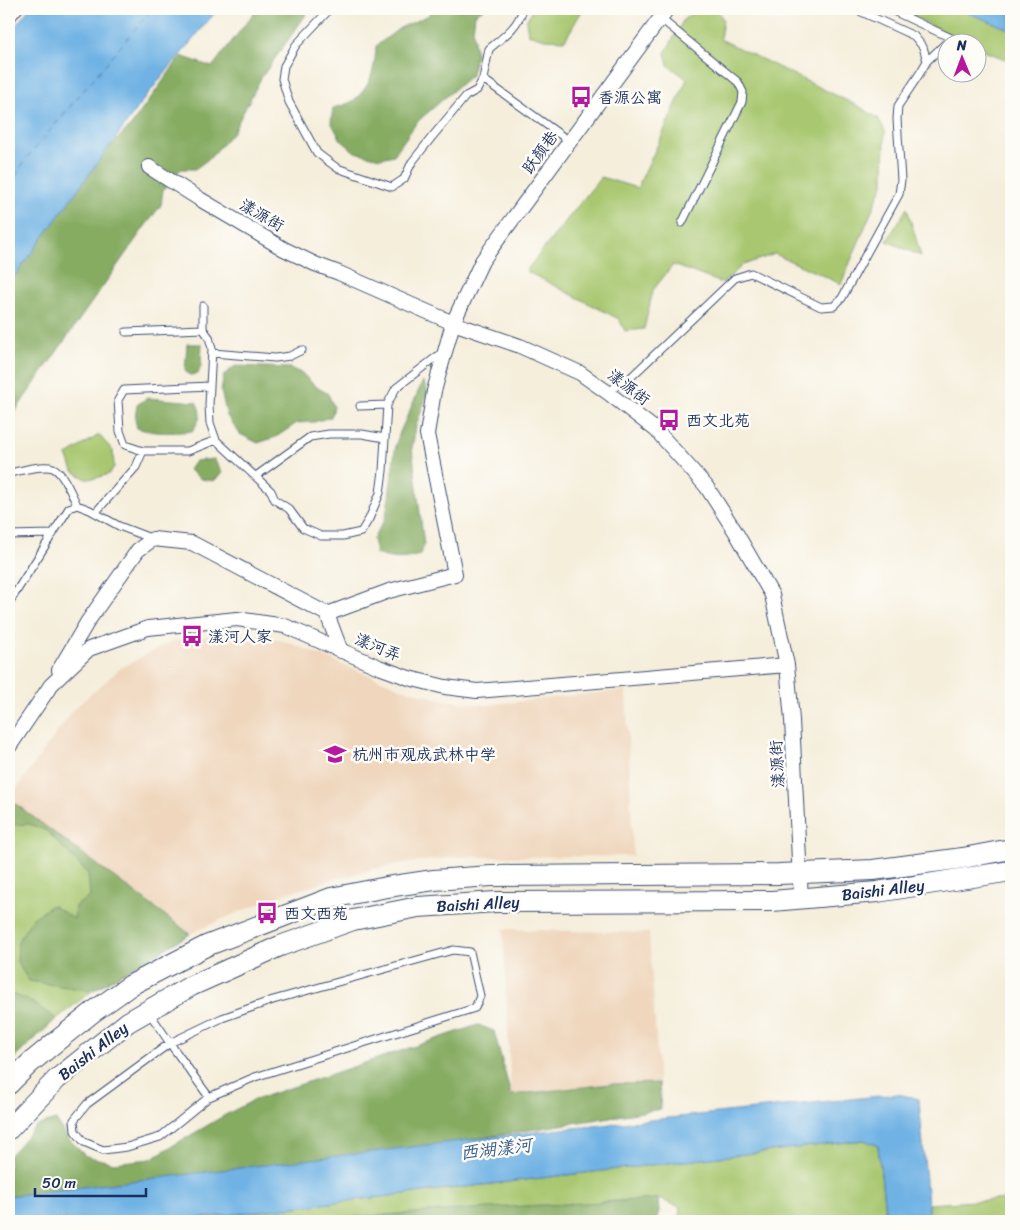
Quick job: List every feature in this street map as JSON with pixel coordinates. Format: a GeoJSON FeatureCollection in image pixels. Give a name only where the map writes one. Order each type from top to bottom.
{"type":"FeatureCollection","features":[{"type":"Feature","properties":{"kind":"main road","name":"Baishi Alley"},"geometry":{"type":"LineString","coordinates":[[9,1084],[53,1044],[93,1012],[132,985],[206,946],[331,898],[424,881],[491,876],[800,874],[873,870],[963,858],[1011,849]]}},
{"type":"Feature","properties":{"kind":"main road","name":"Baishi Alley"},"geometry":{"type":"LineString","coordinates":[[9,1129],[57,1079],[128,1022],[191,986],[280,946],[353,920],[418,907],[496,902],[801,900],[877,892],[1011,871]]}},
{"type":"Feature","properties":{"kind":"street","name":"跃颜巷"},"geometry":{"type":"LineString","coordinates":[[327,614],[389,592],[455,574],[427,434],[434,391],[453,324],[482,261],[664,14]]}},
{"type":"Feature","properties":{"kind":"street","name":"漾源街"},"geometry":{"type":"LineString","coordinates":[[149,167],[284,249],[314,264],[339,273],[453,324],[528,350],[580,373],[656,430],[706,486],[772,595],[787,665],[792,720],[801,900]]}},
{"type":"Feature","properties":{"kind":"street"},"geometry":{"type":"LineString","coordinates":[[51,685],[88,621],[138,550],[153,539],[192,543],[327,614],[342,651]]}},
{"type":"Feature","properties":{"kind":"street","name":"漾河弄"},"geometry":{"type":"LineString","coordinates":[[9,746],[51,685],[89,649],[148,628],[237,619],[285,626],[409,678],[445,687],[477,691],[787,665]]}},
{"type":"Feature","properties":{"kind":"lane"},"geometry":{"type":"LineString","coordinates":[[9,21],[19,9]]}},
{"type":"Feature","properties":{"kind":"lane"},"geometry":{"type":"LineString","coordinates":[[330,9],[296,46],[284,66],[282,79],[289,102],[317,153],[337,168],[392,187],[404,179],[412,162],[466,96],[477,90],[483,79],[489,49],[512,30],[523,9]]}},
{"type":"Feature","properties":{"kind":"lane"},"geometry":{"type":"LineString","coordinates":[[855,9],[914,36],[923,47],[926,61]]}},
{"type":"Feature","properties":{"kind":"lane"},"geometry":{"type":"LineString","coordinates":[[607,392],[629,379],[735,278],[751,273],[821,307],[834,306],[842,298],[898,194],[901,180],[897,119],[898,106],[926,61],[951,38],[889,9]]}},
{"type":"Feature","properties":{"kind":"lane"},"geometry":{"type":"LineString","coordinates":[[664,14],[738,82],[743,92],[742,102],[682,223]]}},
{"type":"Feature","properties":{"kind":"lane"},"geometry":{"type":"LineString","coordinates":[[483,79],[570,142]]}},
{"type":"Feature","properties":{"kind":"lane"},"geometry":{"type":"LineString","coordinates":[[203,306],[203,329],[209,337],[212,354],[209,405],[210,423],[216,440],[271,490],[276,500],[289,508],[303,528],[321,536],[343,536],[361,532],[380,493],[387,405],[396,388],[446,350]]}},
{"type":"Feature","properties":{"kind":"lane"},"geometry":{"type":"LineString","coordinates":[[126,332],[203,329]]}},
{"type":"Feature","properties":{"kind":"lane"},"geometry":{"type":"LineString","coordinates":[[212,354],[275,358],[290,356],[302,350]]}},
{"type":"Feature","properties":{"kind":"lane"},"geometry":{"type":"LineString","coordinates":[[210,386],[124,390],[118,400],[120,431],[125,445],[143,451],[188,451],[216,440]]}},
{"type":"Feature","properties":{"kind":"lane"},"geometry":{"type":"LineString","coordinates":[[360,406],[387,405]]}},
{"type":"Feature","properties":{"kind":"lane"},"geometry":{"type":"LineString","coordinates":[[256,476],[310,437],[329,434],[362,434],[385,438]]}},
{"type":"Feature","properties":{"kind":"lane"},"geometry":{"type":"LineString","coordinates":[[95,513],[136,467],[143,451]]}},
{"type":"Feature","properties":{"kind":"lane"},"geometry":{"type":"LineString","coordinates":[[9,473],[45,466],[55,468],[62,476],[77,505],[119,526],[153,539]]}},
{"type":"Feature","properties":{"kind":"lane"},"geometry":{"type":"LineString","coordinates":[[9,603],[69,508],[77,505]]}},
{"type":"Feature","properties":{"kind":"lane"},"geometry":{"type":"LineString","coordinates":[[9,535],[53,534]]}},
{"type":"Feature","properties":{"kind":"lane"},"geometry":{"type":"LineString","coordinates":[[453,950],[470,952],[480,996],[476,1008],[255,1076],[209,1097],[160,1137],[127,1147],[103,1150],[84,1142],[75,1131],[74,1120],[86,1104],[170,1043],[222,1018],[273,1000],[453,950]]}},
{"type":"Feature","properties":{"kind":"lane"},"geometry":{"type":"LineString","coordinates":[[148,1011],[209,1097]]}},
{"type":"Feature","properties":{"kind":"shaded area","name":"杭州市观成武林中学"},"geometry":{"type":"Polygon","coordinates":[[[230,633],[288,642],[403,689],[448,701],[487,705],[626,690],[633,856],[455,857],[397,864],[290,892],[190,934],[9,799],[74,709],[121,668],[172,641],[230,633]]]}},
{"type":"Feature","properties":{"kind":"shaded area"},"geometry":{"type":"Polygon","coordinates":[[[503,929],[649,933],[659,1083],[610,1084],[511,1095],[503,929]]]}},
{"type":"Feature","properties":{"kind":"green space"},"geometry":{"type":"Polygon","coordinates":[[[257,9],[310,9],[261,78],[233,132],[211,157],[195,169],[181,169],[163,190],[161,205],[9,420],[9,284],[105,152],[132,124],[181,56],[212,67],[257,9]]]}},
{"type":"Feature","properties":{"kind":"green space"},"geometry":{"type":"Polygon","coordinates":[[[430,9],[484,9],[475,14],[473,32],[476,55],[471,75],[417,122],[394,155],[380,158],[355,152],[341,140],[331,122],[333,108],[353,101],[361,94],[372,75],[376,46],[400,28],[429,15],[430,9]]]}},
{"type":"Feature","properties":{"kind":"green space"},"geometry":{"type":"Polygon","coordinates":[[[533,9],[583,9],[565,40],[545,39],[528,34],[526,21],[533,9]]]}},
{"type":"Feature","properties":{"kind":"green space"},"geometry":{"type":"Polygon","coordinates":[[[699,9],[717,9],[723,20],[720,39],[860,107],[878,118],[885,131],[884,182],[841,284],[775,254],[743,265],[722,283],[673,265],[653,290],[644,329],[625,331],[619,319],[526,271],[601,177],[637,188],[687,79],[668,65],[665,53],[684,19],[699,9]]]}},
{"type":"Feature","properties":{"kind":"green space"},"geometry":{"type":"Polygon","coordinates":[[[899,9],[973,9],[1011,25],[1011,61],[988,53],[988,32],[945,32],[899,9]]]}},
{"type":"Feature","properties":{"kind":"green space"},"geometry":{"type":"Polygon","coordinates":[[[907,208],[921,256],[887,241],[907,208]]]}},
{"type":"Feature","properties":{"kind":"green space"},"geometry":{"type":"Polygon","coordinates":[[[187,344],[202,344],[201,365],[198,374],[189,375],[185,370],[187,344]]]}},
{"type":"Feature","properties":{"kind":"green space"},"geometry":{"type":"Polygon","coordinates":[[[235,366],[290,368],[303,374],[314,385],[328,394],[334,407],[331,417],[314,422],[297,423],[276,437],[258,443],[240,434],[227,416],[221,391],[224,375],[235,366]]]}},
{"type":"Feature","properties":{"kind":"green space"},"geometry":{"type":"Polygon","coordinates":[[[423,381],[428,392],[416,426],[412,448],[424,545],[420,555],[398,559],[376,554],[373,539],[385,519],[396,444],[423,381]]]}},
{"type":"Feature","properties":{"kind":"green space"},"geometry":{"type":"Polygon","coordinates":[[[147,398],[196,402],[200,414],[199,420],[192,431],[164,432],[137,428],[135,419],[137,405],[147,398]]]}},
{"type":"Feature","properties":{"kind":"green space"},"geometry":{"type":"Polygon","coordinates":[[[99,435],[113,451],[114,467],[109,474],[86,479],[73,471],[67,455],[99,435]]]}},
{"type":"Feature","properties":{"kind":"green space"},"geometry":{"type":"Polygon","coordinates":[[[214,459],[222,473],[214,481],[201,479],[189,470],[195,461],[214,459]]]}},
{"type":"Feature","properties":{"kind":"green space"},"geometry":{"type":"Polygon","coordinates":[[[9,799],[190,934],[92,991],[56,1019],[9,1063],[9,799]]]}},
{"type":"Feature","properties":{"kind":"green space"},"geometry":{"type":"Polygon","coordinates":[[[9,799],[190,934],[92,991],[29,981],[17,962],[18,941],[33,918],[52,905],[74,919],[75,906],[90,897],[88,874],[47,831],[29,824],[13,825],[9,830],[9,799]]]}},
{"type":"Feature","properties":{"kind":"green space"},"geometry":{"type":"Polygon","coordinates":[[[9,994],[28,1000],[56,1019],[9,1063],[9,994]]]}},
{"type":"Feature","properties":{"kind":"green space"},"geometry":{"type":"Polygon","coordinates":[[[478,1025],[494,1031],[511,1095],[610,1084],[659,1083],[661,1109],[442,1144],[9,1196],[9,1156],[36,1126],[56,1120],[67,1137],[86,1156],[114,1163],[150,1159],[254,1100],[478,1025]]]}},
{"type":"Feature","properties":{"kind":"green space"},"geometry":{"type":"Polygon","coordinates":[[[864,1140],[878,1146],[886,1221],[679,1221],[680,1207],[658,1199],[294,1221],[177,1221],[864,1140]]]}},
{"type":"Feature","properties":{"kind":"green space"},"geometry":{"type":"Polygon","coordinates":[[[658,1199],[659,1211],[656,1221],[294,1221],[488,1208],[658,1199]]]}},
{"type":"Feature","properties":{"kind":"green space"},"geometry":{"type":"Polygon","coordinates":[[[1009,1199],[1011,1203],[1011,1221],[928,1221],[928,1204],[1009,1199]]]}},
{"type":"Feature","properties":{"kind":"water"},"geometry":{"type":"Polygon","coordinates":[[[29,9],[218,9],[147,95],[9,284],[9,34],[29,9]]]}},
{"type":"Feature","properties":{"kind":"water"},"geometry":{"type":"Polygon","coordinates":[[[958,9],[1011,9],[1011,30],[958,9]]]}},
{"type":"Feature","properties":{"kind":"water","name":"西湖漾河"},"geometry":{"type":"Polygon","coordinates":[[[898,1094],[919,1099],[928,1221],[886,1221],[878,1146],[864,1140],[177,1221],[9,1221],[9,1196],[526,1133],[898,1094]]]}},
{"type":"Feature","properties":{"kind":"ferry route"},"geometry":{"type":"LineString","coordinates":[[9,186],[26,159],[152,9]]}},
{"type":"Feature","properties":{"kind":"place","name":"香源公寓"},"geometry":{"type":"Point","coordinates":[581,97]}},
{"type":"Feature","properties":{"kind":"place","name":"西文北苑"},"geometry":{"type":"Point","coordinates":[669,420]}},
{"type":"Feature","properties":{"kind":"place","name":"漾河人家"},"geometry":{"type":"Point","coordinates":[192,636]}},
{"type":"Feature","properties":{"kind":"place","name":"杭州市观成武林中学"},"geometry":{"type":"Point","coordinates":[335,754]}},
{"type":"Feature","properties":{"kind":"place","name":"西文西苑"},"geometry":{"type":"Point","coordinates":[267,913]}}]}
